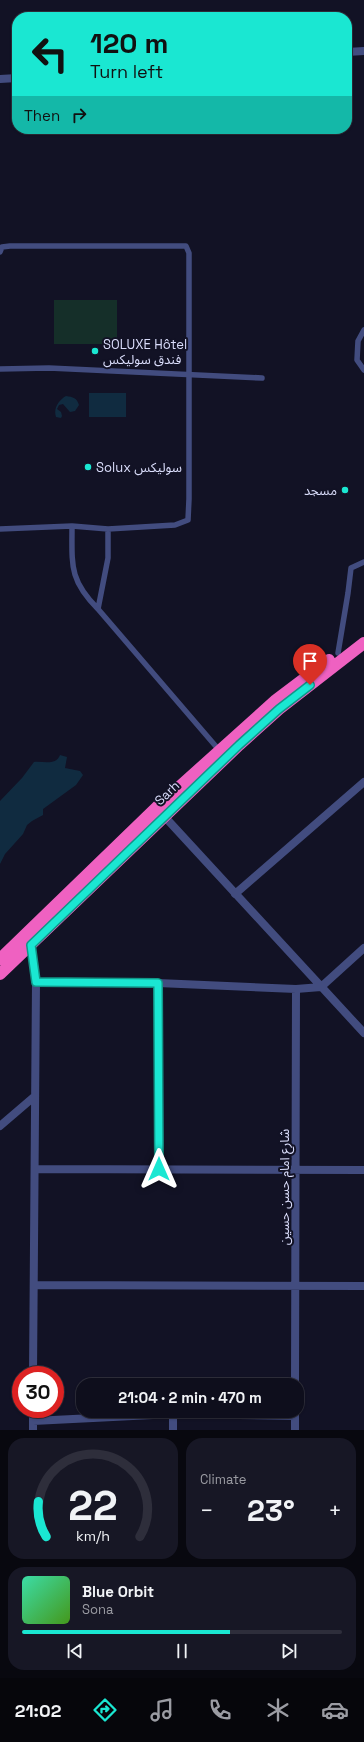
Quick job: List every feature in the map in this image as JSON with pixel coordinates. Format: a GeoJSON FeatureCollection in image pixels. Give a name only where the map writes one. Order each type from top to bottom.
{"type":"FeatureCollection","features":[{"type":"Feature","properties":{"kind":"highway","name":"Sarh"},"geometry":{"type":"LineString","coordinates":[[0,960],[157,807],[219,750],[276,700],[364,635]]}},
{"type":"Feature","properties":{"kind":"highway","name":"Sarh"},"geometry":{"type":"LineString","coordinates":[[0,974],[164,816],[279,709],[364,643]]}},
{"type":"Feature","properties":{"kind":"street"},"geometry":{"type":"LineString","coordinates":[[352,52],[364,51]]}},
{"type":"Feature","properties":{"kind":"street"},"geometry":{"type":"LineString","coordinates":[[0,79],[12,78]]}},
{"type":"Feature","properties":{"kind":"street"},"geometry":{"type":"LineString","coordinates":[[235,894],[364,782]]}},
{"type":"Feature","properties":{"kind":"street"},"geometry":{"type":"LineString","coordinates":[[164,816],[364,1033]]}},
{"type":"Feature","properties":{"kind":"street"},"geometry":{"type":"LineString","coordinates":[[31,945],[36,982],[33,1366]]}},
{"type":"Feature","properties":{"kind":"street"},"geometry":{"type":"LineString","coordinates":[[36,982],[158,983],[296,989],[321,987],[364,948]]}},
{"type":"Feature","properties":{"kind":"street"},"geometry":{"type":"LineString","coordinates":[[158,983],[159,1169]]}},
{"type":"Feature","properties":{"kind":"street","name":"شارع امام حسن حسين"},"geometry":{"type":"LineString","coordinates":[[295,1378],[297,1170],[296,989]]}},
{"type":"Feature","properties":{"kind":"street"},"geometry":{"type":"LineString","coordinates":[[0,1126],[35,1096]]}},
{"type":"Feature","properties":{"kind":"street"},"geometry":{"type":"LineString","coordinates":[[35,1169],[364,1170]]}},
{"type":"Feature","properties":{"kind":"street"},"geometry":{"type":"LineString","coordinates":[[34,1285],[364,1286]]}},
{"type":"Feature","properties":{"kind":"street"},"geometry":{"type":"LineString","coordinates":[[33,1430],[33,1421],[93,1418]]}},
{"type":"Feature","properties":{"kind":"street"},"geometry":{"type":"LineString","coordinates":[[173,1418],[173,1430]]}},
{"type":"Feature","properties":{"kind":"street"},"geometry":{"type":"LineString","coordinates":[[295,1418],[295,1430]]}},
{"type":"Feature","properties":{"kind":"lane"},"geometry":{"type":"LineString","coordinates":[[0,252],[2,247],[10,246],[186,246],[189,253],[188,520],[175,525],[108,529],[72,526],[0,529]]}},
{"type":"Feature","properties":{"kind":"lane"},"geometry":{"type":"LineString","coordinates":[[364,330],[358,341],[357,360],[364,370]]}},
{"type":"Feature","properties":{"kind":"lane"},"geometry":{"type":"LineString","coordinates":[[0,369],[49,368],[262,378]]}},
{"type":"Feature","properties":{"kind":"lane"},"geometry":{"type":"LineString","coordinates":[[72,526],[72,560],[77,583],[86,596],[219,750]]}},
{"type":"Feature","properties":{"kind":"lane"},"geometry":{"type":"LineString","coordinates":[[98,609],[108,558],[108,529]]}},
{"type":"Feature","properties":{"kind":"lane"},"geometry":{"type":"LineString","coordinates":[[338,653],[348,593],[350,568],[364,562]]}},
{"type":"Feature","properties":{"kind":"green space"},"geometry":{"type":"Polygon","coordinates":[[[54,300],[117,300],[117,344],[54,344],[54,300]]]}},
{"type":"Feature","properties":{"kind":"water"},"geometry":{"type":"Polygon","coordinates":[[[89,393],[126,393],[126,417],[89,417],[89,393]]]}},
{"type":"Feature","properties":{"kind":"water"},"geometry":{"type":"Polygon","coordinates":[[[66,396],[74,398],[79,405],[75,411],[70,412],[63,404],[59,405],[57,409],[61,412],[62,416],[61,418],[56,417],[55,410],[57,405],[66,396]]]}},
{"type":"Feature","properties":{"kind":"water"},"geometry":{"type":"Polygon","coordinates":[[[60,755],[67,757],[65,768],[80,771],[83,775],[76,785],[43,809],[43,815],[27,825],[23,834],[5,854],[0,864],[0,801],[22,778],[34,762],[56,761],[60,755]]]}},
{"type":"Feature","properties":{"kind":"place","name":"SOLUXE Hôtel فندق سوليكس"},"geometry":{"type":"Point","coordinates":[95,351]}},
{"type":"Feature","properties":{"kind":"place","name":"Solux سوليكس"},"geometry":{"type":"Point","coordinates":[88,467]}},
{"type":"Feature","properties":{"kind":"place","name":"مسجد"},"geometry":{"type":"Point","coordinates":[345,490]}},
{"type":"Feature","properties":{"kind":"route"},"geometry":{"type":"LineString","coordinates":[[159,1169],[158,983],[36,982],[31,945],[239,745],[279,709],[310,685]]}}]}
